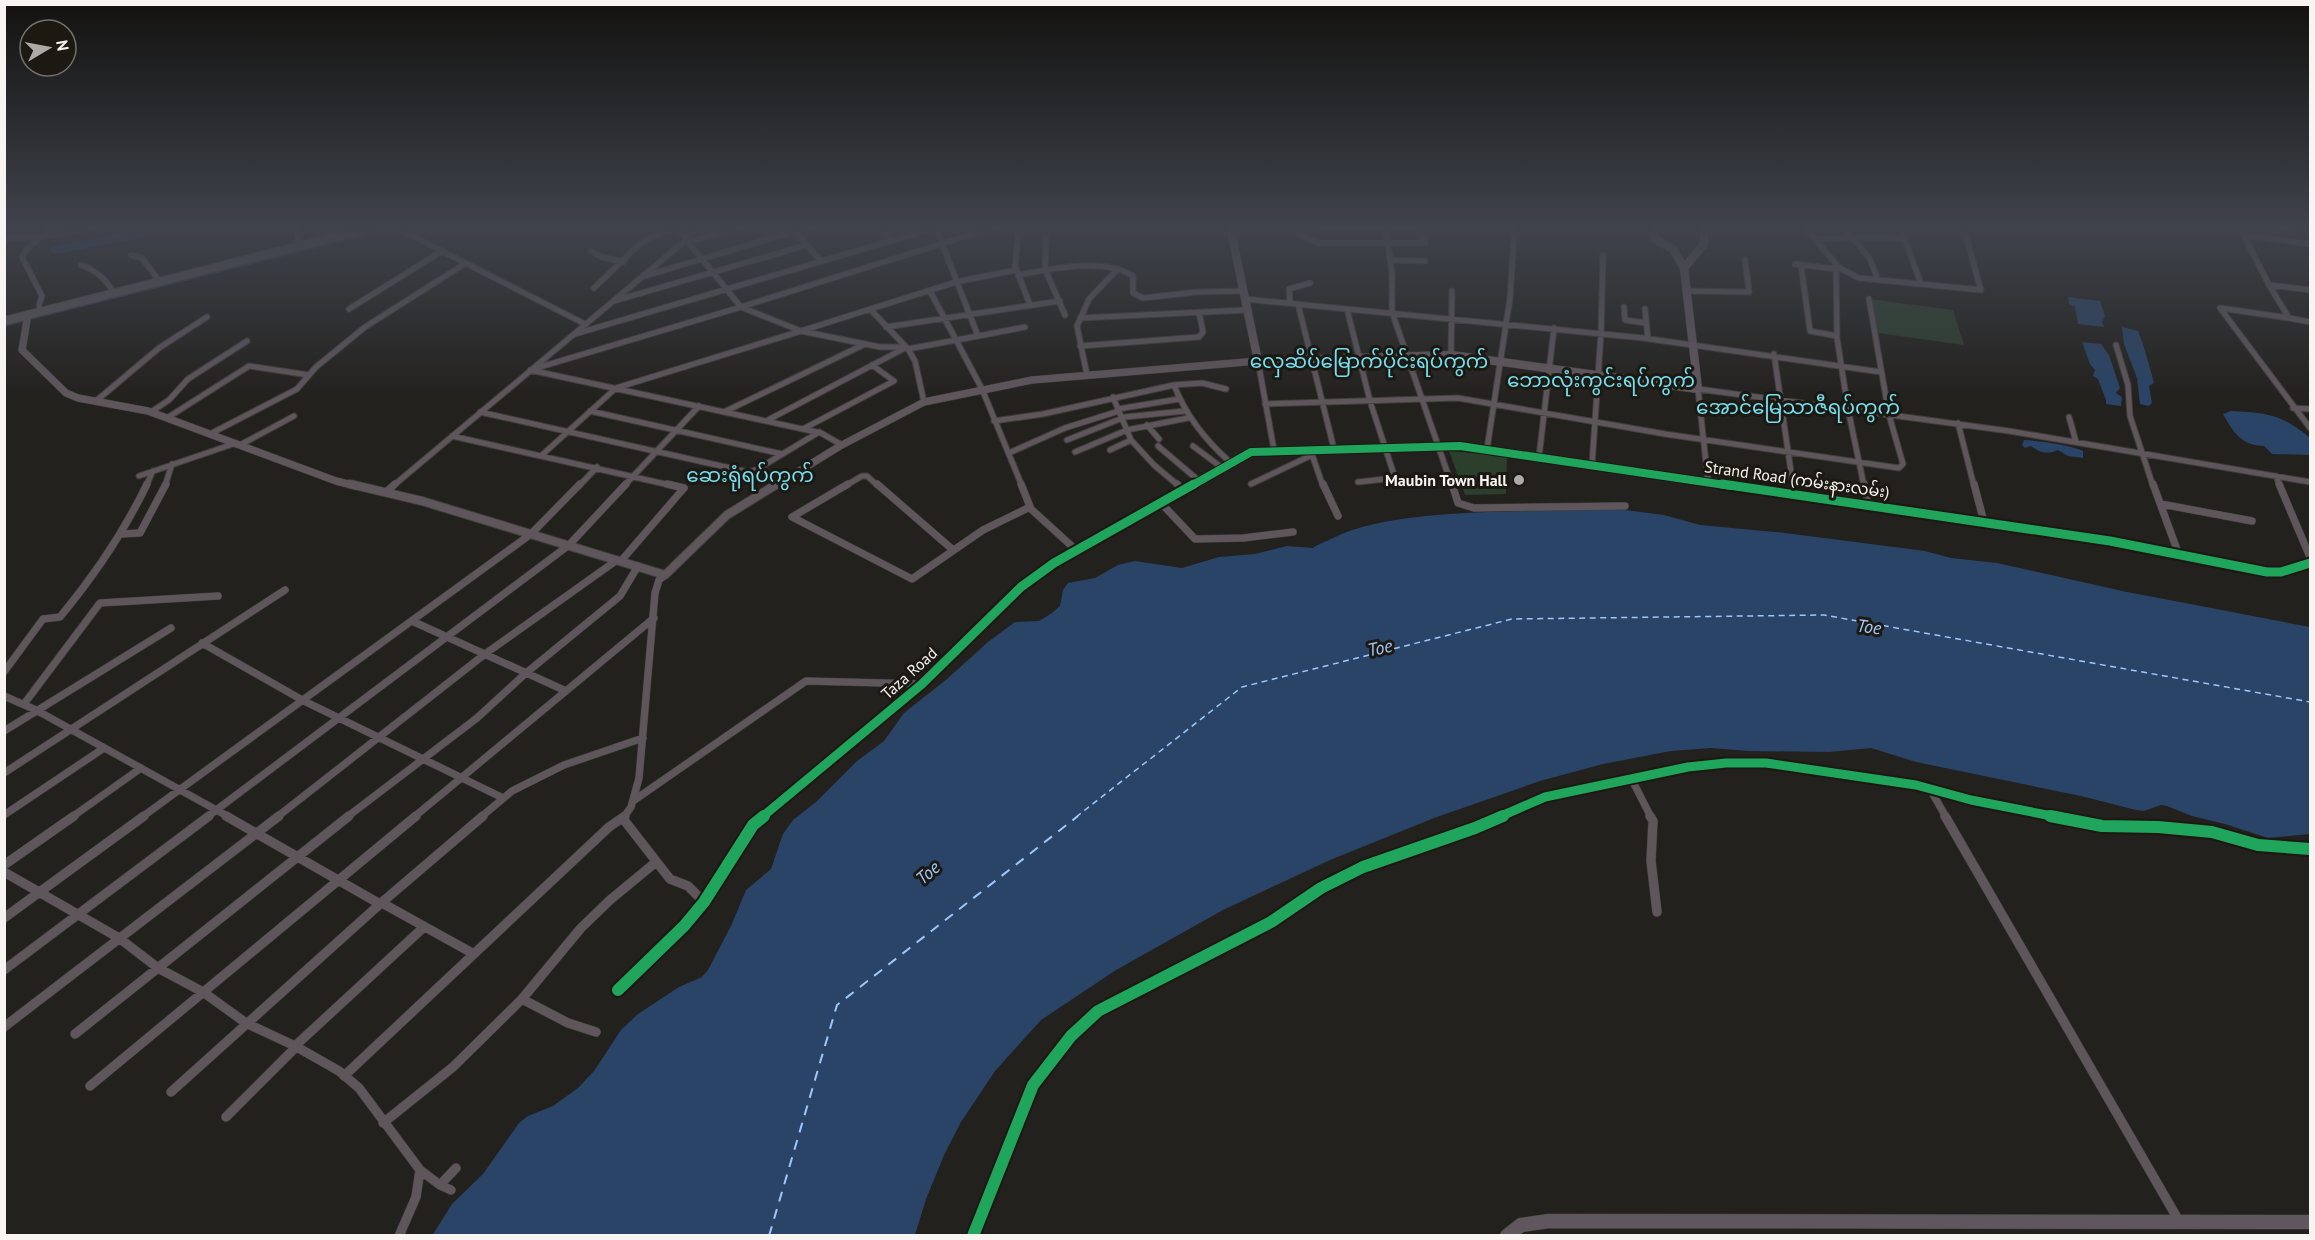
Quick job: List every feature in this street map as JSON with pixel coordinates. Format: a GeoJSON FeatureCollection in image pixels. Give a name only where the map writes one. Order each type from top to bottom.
{"type":"FeatureCollection","features":[{"type":"Feature","properties":{"kind":"main road"},"geometry":{"type":"LineString","coordinates":[[4,321],[153,284]]}},
{"type":"Feature","properties":{"kind":"main road"},"geometry":{"type":"LineString","coordinates":[[1242,284],[1258,361],[1451,355],[1698,389],[1686,284]]}},
{"type":"Feature","properties":{"kind":"main road"},"geometry":{"type":"LineString","coordinates":[[1507,1236],[1521,1225],[1549,1221],[2310,1222]]}},
{"type":"Feature","properties":{"kind":"street"},"geometry":{"type":"LineString","coordinates":[[36,284],[42,296],[39,305],[41,312]]}},
{"type":"Feature","properties":{"kind":"street"},"geometry":{"type":"LineString","coordinates":[[110,284],[114,294]]}},
{"type":"Feature","properties":{"kind":"street"},"geometry":{"type":"LineString","coordinates":[[349,309],[389,284]]}},
{"type":"Feature","properties":{"kind":"street"},"geometry":{"type":"LineString","coordinates":[[210,434],[297,388],[365,327],[433,284]]}},
{"type":"Feature","properties":{"kind":"street"},"geometry":{"type":"LineString","coordinates":[[507,284],[585,324]]}},
{"type":"Feature","properties":{"kind":"street"},"geometry":{"type":"LineString","coordinates":[[594,288],[599,284]]}},
{"type":"Feature","properties":{"kind":"street"},"geometry":{"type":"LineString","coordinates":[[386,492],[633,284]]}},
{"type":"Feature","properties":{"kind":"street"},"geometry":{"type":"LineString","coordinates":[[610,302],[675,284]]}},
{"type":"Feature","properties":{"kind":"street"},"geometry":{"type":"LineString","coordinates":[[722,284],[741,307],[801,330],[880,347],[907,348],[1025,327]]}},
{"type":"Feature","properties":{"kind":"street"},"geometry":{"type":"LineString","coordinates":[[571,335],[747,284]]}},
{"type":"Feature","properties":{"kind":"street"},"geometry":{"type":"LineString","coordinates":[[530,369],[816,284]]}},
{"type":"Feature","properties":{"kind":"street"},"geometry":{"type":"LineString","coordinates":[[542,455],[616,388],[951,284]]}},
{"type":"Feature","properties":{"kind":"street"},"geometry":{"type":"LineString","coordinates":[[957,284],[978,336]]}},
{"type":"Feature","properties":{"kind":"street"},"geometry":{"type":"LineString","coordinates":[[1022,284],[1030,305]]}},
{"type":"Feature","properties":{"kind":"street"},"geometry":{"type":"LineString","coordinates":[[1052,284],[1065,315]]}},
{"type":"Feature","properties":{"kind":"street"},"geometry":{"type":"LineString","coordinates":[[1087,375],[1077,326],[1089,299],[1104,284]]}},
{"type":"Feature","properties":{"kind":"street"},"geometry":{"type":"LineString","coordinates":[[1132,284],[1133,293],[1143,298],[1197,292],[1243,291]]}},
{"type":"Feature","properties":{"kind":"street"},"geometry":{"type":"LineString","coordinates":[[1290,303],[1289,289],[1307,284]]}},
{"type":"Feature","properties":{"kind":"street"},"geometry":{"type":"LineString","coordinates":[[1391,284],[1392,312],[1458,503],[1465,506],[1625,506]]}},
{"type":"Feature","properties":{"kind":"street"},"geometry":{"type":"LineString","coordinates":[[1487,449],[1511,284]]}},
{"type":"Feature","properties":{"kind":"street"},"geometry":{"type":"LineString","coordinates":[[1592,465],[1602,284]]}},
{"type":"Feature","properties":{"kind":"street"},"geometry":{"type":"LineString","coordinates":[[1687,291],[1749,292],[1748,284]]}},
{"type":"Feature","properties":{"kind":"street"},"geometry":{"type":"LineString","coordinates":[[1801,284],[1810,331],[1837,336]]}},
{"type":"Feature","properties":{"kind":"street"},"geometry":{"type":"LineString","coordinates":[[1836,284],[1837,336],[1848,409],[1868,505]]}},
{"type":"Feature","properties":{"kind":"street"},"geometry":{"type":"LineString","coordinates":[[1921,284],[1982,289],[1980,284]]}},
{"type":"Feature","properties":{"kind":"street"},"geometry":{"type":"LineString","coordinates":[[2269,285],[2310,290]]}},
{"type":"Feature","properties":{"kind":"street"},"geometry":{"type":"LineString","coordinates":[[2269,285],[2289,318]]}},
{"type":"Feature","properties":{"kind":"street"},"geometry":{"type":"LineString","coordinates":[[930,291],[982,389],[1030,507],[1076,550]]}},
{"type":"Feature","properties":{"kind":"street"},"geometry":{"type":"LineString","coordinates":[[1451,355],[1452,291]]}},
{"type":"Feature","properties":{"kind":"street"},"geometry":{"type":"LineString","coordinates":[[1245,299],[1601,333],[1774,354],[1881,372]]}},
{"type":"Feature","properties":{"kind":"street"},"geometry":{"type":"LineString","coordinates":[[1266,404],[1458,398],[1703,440],[1902,466],[1889,415],[1869,299]]}},
{"type":"Feature","properties":{"kind":"street"},"geometry":{"type":"LineString","coordinates":[[886,327],[1060,301]]}},
{"type":"Feature","properties":{"kind":"street"},"geometry":{"type":"LineString","coordinates":[[1298,304],[1334,448]]}},
{"type":"Feature","properties":{"kind":"street"},"geometry":{"type":"LineString","coordinates":[[1624,307],[1625,320],[1646,323]]}},
{"type":"Feature","properties":{"kind":"street"},"geometry":{"type":"LineString","coordinates":[[2310,322],[2220,308],[2310,428]]}},
{"type":"Feature","properties":{"kind":"street"},"geometry":{"type":"LineString","coordinates":[[870,309],[907,348],[915,362],[924,402]]}},
{"type":"Feature","properties":{"kind":"street"},"geometry":{"type":"LineString","coordinates":[[1347,309],[1370,401],[1395,479],[1358,482]]}},
{"type":"Feature","properties":{"kind":"street"},"geometry":{"type":"LineString","coordinates":[[1645,309],[1648,339]]}},
{"type":"Feature","properties":{"kind":"street"},"geometry":{"type":"LineString","coordinates":[[1080,318],[1247,310]]}},
{"type":"Feature","properties":{"kind":"street"},"geometry":{"type":"LineString","coordinates":[[1080,346],[1199,337],[1203,332],[1199,312]]}},
{"type":"Feature","properties":{"kind":"street"},"geometry":{"type":"LineString","coordinates":[[28,315],[22,350],[66,393],[151,412],[336,481],[422,501],[665,575]]}},
{"type":"Feature","properties":{"kind":"street"},"geometry":{"type":"LineString","coordinates":[[96,401],[159,348],[207,317]]}},
{"type":"Feature","properties":{"kind":"street"},"geometry":{"type":"LineString","coordinates":[[1539,457],[1554,328]]}},
{"type":"Feature","properties":{"kind":"street"},"geometry":{"type":"LineString","coordinates":[[151,412],[169,400],[188,379],[247,341]]}},
{"type":"Feature","properties":{"kind":"street"},"geometry":{"type":"LineString","coordinates":[[724,412],[865,344]]}},
{"type":"Feature","properties":{"kind":"street"},"geometry":{"type":"LineString","coordinates":[[2116,345],[2128,385],[2130,416],[2180,555]]}},
{"type":"Feature","properties":{"kind":"street"},"geometry":{"type":"LineString","coordinates":[[766,421],[907,348]]}},
{"type":"Feature","properties":{"kind":"street"},"geometry":{"type":"LineString","coordinates":[[1774,354],[1794,494]]}},
{"type":"Feature","properties":{"kind":"street"},"geometry":{"type":"LineString","coordinates":[[344,1076],[609,827],[624,820],[633,801],[639,778],[655,593],[659,580],[727,515],[842,445],[924,402],[1032,380],[1258,361],[1274,450]]}},
{"type":"Feature","properties":{"kind":"street"},"geometry":{"type":"LineString","coordinates":[[803,429],[892,383],[891,376],[872,365]]}},
{"type":"Feature","properties":{"kind":"street"},"geometry":{"type":"LineString","coordinates":[[167,418],[249,366],[309,375]]}},
{"type":"Feature","properties":{"kind":"street"},"geometry":{"type":"LineString","coordinates":[[530,369],[819,432],[842,445]]}},
{"type":"Feature","properties":{"kind":"street"},"geometry":{"type":"LineString","coordinates":[[994,421],[1043,414],[1174,385],[1202,383],[1226,389]]}},
{"type":"Feature","properties":{"kind":"street"},"geometry":{"type":"LineString","coordinates":[[1174,385],[1188,418],[1212,446],[1230,462]]}},
{"type":"Feature","properties":{"kind":"street"},"geometry":{"type":"LineString","coordinates":[[1708,481],[1698,389],[1958,423],[2310,482]]}},
{"type":"Feature","properties":{"kind":"street"},"geometry":{"type":"LineString","coordinates":[[1113,397],[1131,440],[1154,465],[1183,489]]}},
{"type":"Feature","properties":{"kind":"street"},"geometry":{"type":"LineString","coordinates":[[1009,453],[1065,428],[1119,410],[1179,399]]}},
{"type":"Feature","properties":{"kind":"street"},"geometry":{"type":"LineString","coordinates":[[4,970],[569,546],[699,406]]}},
{"type":"Feature","properties":{"kind":"street"},"geometry":{"type":"LineString","coordinates":[[2293,408],[2310,409]]}},
{"type":"Feature","properties":{"kind":"street"},"geometry":{"type":"LineString","coordinates":[[590,411],[782,454]]}},
{"type":"Feature","properties":{"kind":"street"},"geometry":{"type":"LineString","coordinates":[[1067,440],[1122,418],[1185,411]]}},
{"type":"Feature","properties":{"kind":"street"},"geometry":{"type":"LineString","coordinates":[[480,412],[748,472],[756,470],[819,432]]}},
{"type":"Feature","properties":{"kind":"street"},"geometry":{"type":"LineString","coordinates":[[139,476],[238,444],[294,416]]}},
{"type":"Feature","properties":{"kind":"street"},"geometry":{"type":"LineString","coordinates":[[2069,417],[2076,442]]}},
{"type":"Feature","properties":{"kind":"street"},"geometry":{"type":"LineString","coordinates":[[1075,452],[1127,430],[1188,418]]}},
{"type":"Feature","properties":{"kind":"street"},"geometry":{"type":"LineString","coordinates":[[1958,423],[1984,522]]}},
{"type":"Feature","properties":{"kind":"street"},"geometry":{"type":"LineString","coordinates":[[1147,425],[1158,442],[1198,480]]}},
{"type":"Feature","properties":{"kind":"street"},"geometry":{"type":"LineString","coordinates":[[4,1027],[485,654],[619,560],[684,488],[452,436]]}},
{"type":"Feature","properties":{"kind":"street"},"geometry":{"type":"LineString","coordinates":[[1110,450],[1131,440]]}},
{"type":"Feature","properties":{"kind":"street"},"geometry":{"type":"LineString","coordinates":[[1192,446],[1221,467]]}},
{"type":"Feature","properties":{"kind":"street","name":"Strand Road (ကမ်းနားလမ်း)"},"geometry":{"type":"LineString","coordinates":[[1274,450],[1312,452],[1334,448],[1438,446],[1487,449],[1984,522],[2267,572],[2281,572],[2310,563]]}},
{"type":"Feature","properties":{"kind":"street","name":"Taza Road"},"geometry":{"type":"LineString","coordinates":[[618,990],[684,926],[704,902],[753,825],[922,684],[1021,587],[1076,550],[1230,462],[1251,452],[1274,450]]}},
{"type":"Feature","properties":{"kind":"street"},"geometry":{"type":"LineString","coordinates":[[1251,484],[1312,452],[1325,490],[1338,516]]}},
{"type":"Feature","properties":{"kind":"street"},"geometry":{"type":"LineString","coordinates":[[121,534],[140,533],[168,481],[172,464]]}},
{"type":"Feature","properties":{"kind":"street"},"geometry":{"type":"LineString","coordinates":[[4,918],[531,534],[597,467]]}},
{"type":"Feature","properties":{"kind":"street"},"geometry":{"type":"LineString","coordinates":[[4,672],[43,619],[60,617],[121,534],[129,514],[153,471]]}},
{"type":"Feature","properties":{"kind":"street"},"geometry":{"type":"LineString","coordinates":[[952,549],[867,476],[862,476],[792,517],[910,579],[915,578],[952,549],[995,522],[1030,507]]}},
{"type":"Feature","properties":{"kind":"street"},"geometry":{"type":"LineString","coordinates":[[2276,476],[2310,557]]}},
{"type":"Feature","properties":{"kind":"street"},"geometry":{"type":"LineString","coordinates":[[1160,502],[1195,538],[1243,538],[1293,532]]}},
{"type":"Feature","properties":{"kind":"street"},"geometry":{"type":"LineString","coordinates":[[2161,504],[2253,521]]}},
{"type":"Feature","properties":{"kind":"street"},"geometry":{"type":"LineString","coordinates":[[75,1034],[298,855],[477,718],[526,673],[620,596],[638,566]]}},
{"type":"Feature","properties":{"kind":"street"},"geometry":{"type":"LineString","coordinates":[[4,773],[285,590]]}},
{"type":"Feature","properties":{"kind":"street"},"geometry":{"type":"LineString","coordinates":[[24,704],[100,603],[218,596]]}},
{"type":"Feature","properties":{"kind":"street"},"geometry":{"type":"LineString","coordinates":[[90,1086],[654,618]]}},
{"type":"Feature","properties":{"kind":"street"},"geometry":{"type":"LineString","coordinates":[[412,621],[566,691]]}},
{"type":"Feature","properties":{"kind":"street"},"geometry":{"type":"LineString","coordinates":[[4,731],[171,628]]}},
{"type":"Feature","properties":{"kind":"street"},"geometry":{"type":"LineString","coordinates":[[202,644],[304,701],[380,736],[503,798]]}},
{"type":"Feature","properties":{"kind":"street"},"geometry":{"type":"LineString","coordinates":[[633,801],[806,681],[922,684]]}},
{"type":"Feature","properties":{"kind":"street"},"geometry":{"type":"LineString","coordinates":[[4,696],[36,710],[298,855],[380,904],[382,903],[474,954]]}},
{"type":"Feature","properties":{"kind":"street"},"geometry":{"type":"LineString","coordinates":[[171,1092],[380,904],[503,798],[539,776],[564,765],[643,738]]}},
{"type":"Feature","properties":{"kind":"street"},"geometry":{"type":"LineString","coordinates":[[4,815],[104,748]]}},
{"type":"Feature","properties":{"kind":"street"},"geometry":{"type":"LineString","coordinates":[[974,1236],[1033,1085],[1071,1036],[1098,1011],[1271,922],[1321,888],[1363,867],[1475,828],[1545,797],[1711,764],[1766,763],[1857,775],[1930,789],[2059,819],[2102,826],[2158,827],[2211,832],[2258,844],[2310,849]]}},
{"type":"Feature","properties":{"kind":"street"},"geometry":{"type":"LineString","coordinates":[[4,865],[141,768]]}},
{"type":"Feature","properties":{"kind":"street"},"geometry":{"type":"LineString","coordinates":[[1632,780],[1653,820],[1651,861],[1657,912]]}},
{"type":"Feature","properties":{"kind":"street"},"geometry":{"type":"LineString","coordinates":[[1930,789],[2180,1221]]}},
{"type":"Feature","properties":{"kind":"street"},"geometry":{"type":"LineString","coordinates":[[624,820],[670,879],[688,886],[704,902]]}},
{"type":"Feature","properties":{"kind":"street"},"geometry":{"type":"LineString","coordinates":[[383,1124],[453,1067],[522,999],[581,928],[610,900],[656,862]]}},
{"type":"Feature","properties":{"kind":"street"},"geometry":{"type":"LineString","coordinates":[[4,872],[119,938],[158,968],[203,992],[246,1023],[296,1046],[344,1076],[359,1088],[383,1124],[420,1170],[451,1190]]}},
{"type":"Feature","properties":{"kind":"street"},"geometry":{"type":"LineString","coordinates":[[226,1117],[296,1046],[424,927]]}},
{"type":"Feature","properties":{"kind":"street"},"geometry":{"type":"LineString","coordinates":[[522,999],[568,1023],[596,1032]]}},
{"type":"Feature","properties":{"kind":"street"},"geometry":{"type":"LineString","coordinates":[[441,1185],[456,1168]]}},
{"type":"Feature","properties":{"kind":"street"},"geometry":{"type":"LineString","coordinates":[[399,1236],[416,1197],[420,1170]]}},
{"type":"Feature","properties":{"kind":"green space"},"geometry":{"type":"Polygon","coordinates":[[[1869,299],[1953,310],[1964,345],[1878,333],[1869,299]]]}},
{"type":"Feature","properties":{"kind":"green space"},"geometry":{"type":"Polygon","coordinates":[[[1449,451],[1507,456],[1506,494],[1465,495],[1449,451]]]}},
{"type":"Feature","properties":{"kind":"water"},"geometry":{"type":"Polygon","coordinates":[[[2068,297],[2100,301],[2105,316],[2102,322],[2104,327],[2078,324],[2075,307],[2069,304],[2068,297]]]}},
{"type":"Feature","properties":{"kind":"water"},"geometry":{"type":"Polygon","coordinates":[[[2122,327],[2138,331],[2143,344],[2154,383],[2149,386],[2152,403],[2149,406],[2140,404],[2137,378],[2124,344],[2122,327]]]}},
{"type":"Feature","properties":{"kind":"water"},"geometry":{"type":"Polygon","coordinates":[[[2082,342],[2101,344],[2109,355],[2120,388],[2116,393],[2122,397],[2121,406],[2106,404],[2098,379],[2093,376],[2095,370],[2090,364],[2082,342]]]}},
{"type":"Feature","properties":{"kind":"water"},"geometry":{"type":"Polygon","coordinates":[[[2231,411],[2265,414],[2291,424],[2310,438],[2310,455],[2272,454],[2264,446],[2244,441],[2223,414],[2231,411]]]}},
{"type":"Feature","properties":{"kind":"water"},"geometry":{"type":"Polygon","coordinates":[[[2024,440],[2078,449],[2083,451],[2083,458],[2068,456],[2058,450],[2047,453],[2031,446],[2025,448],[2022,445],[2024,440]]]}},
{"type":"Feature","properties":{"kind":"water","name":"Toe"},"geometry":{"type":"Polygon","coordinates":[[[1559,510],[1625,510],[1664,515],[1700,525],[1785,533],[1925,551],[1951,558],[1997,563],[2122,591],[2310,627],[2310,834],[2268,838],[2192,816],[2167,806],[2161,805],[2144,811],[2136,810],[2081,796],[1916,762],[1871,748],[1829,752],[1711,748],[1671,751],[1603,764],[1540,781],[1434,818],[1330,860],[1223,910],[1116,970],[1041,1020],[995,1071],[961,1122],[926,1199],[915,1235],[432,1236],[452,1204],[483,1174],[519,1123],[528,1116],[553,1106],[578,1088],[594,1071],[621,1030],[638,1014],[679,987],[702,977],[731,926],[746,890],[771,869],[783,834],[793,820],[816,802],[857,761],[884,741],[904,713],[988,642],[1015,622],[1039,621],[1052,613],[1060,606],[1063,590],[1068,583],[1095,578],[1118,565],[1135,561],[1182,568],[1219,557],[1255,554],[1287,546],[1313,548],[1356,529],[1383,522],[1443,515],[1559,510]]]}},
{"type":"Feature","properties":{"kind":"waterway"},"geometry":{"type":"LineString","coordinates":[[31,319],[171,284]]}},
{"type":"Feature","properties":{"kind":"waterway"},"geometry":{"type":"LineString","coordinates":[[4,326],[24,321]]}},
{"type":"Feature","properties":{"kind":"ferry route"},"geometry":{"type":"LineString","coordinates":[[1076,817],[1242,687],[1512,619],[1824,615],[2310,702]]}},
{"type":"Feature","properties":{"kind":"ferry route"},"geometry":{"type":"LineString","coordinates":[[769,1236],[837,1005],[1078,816]]}},
{"type":"Feature","properties":{"kind":"cycle path"},"geometry":{"type":"LineString","coordinates":[[618,990],[684,926],[704,902],[753,825],[922,684],[1021,587],[1054,563],[1251,452],[1460,446],[2110,541],[2267,572],[2281,572],[2310,563]]}},
{"type":"Feature","properties":{"kind":"cycle path"},"geometry":{"type":"LineString","coordinates":[[973,1236],[1033,1085],[1071,1036],[1098,1011],[1271,922],[1321,888],[1363,867],[1475,828],[1545,797],[1688,767],[1726,763],[1766,763],[1916,785],[1971,800],[2102,826],[2158,827],[2212,832],[2258,845],[2310,849]]}},
{"type":"Feature","properties":{"kind":"place","name":"Maubin Town Hall"},"geometry":{"type":"Point","coordinates":[1519,480]}},
{"type":"Feature","properties":{"kind":"district","name":"လှေဆိပ်မြောက်ပိုင်းရပ်ကွက်"},"geometry":{"type":"Point","coordinates":[1369,361]}},
{"type":"Feature","properties":{"kind":"district","name":"ဘောလုံးကွင်းရပ်ကွက်"},"geometry":{"type":"Point","coordinates":[1601,380]}},
{"type":"Feature","properties":{"kind":"district","name":"အောင်မြေသာဇီရပ်ကွက်"},"geometry":{"type":"Point","coordinates":[1798,407]}},
{"type":"Feature","properties":{"kind":"district","name":"ဆေးရုံရပ်ကွက်"},"geometry":{"type":"Point","coordinates":[750,475]}}]}
